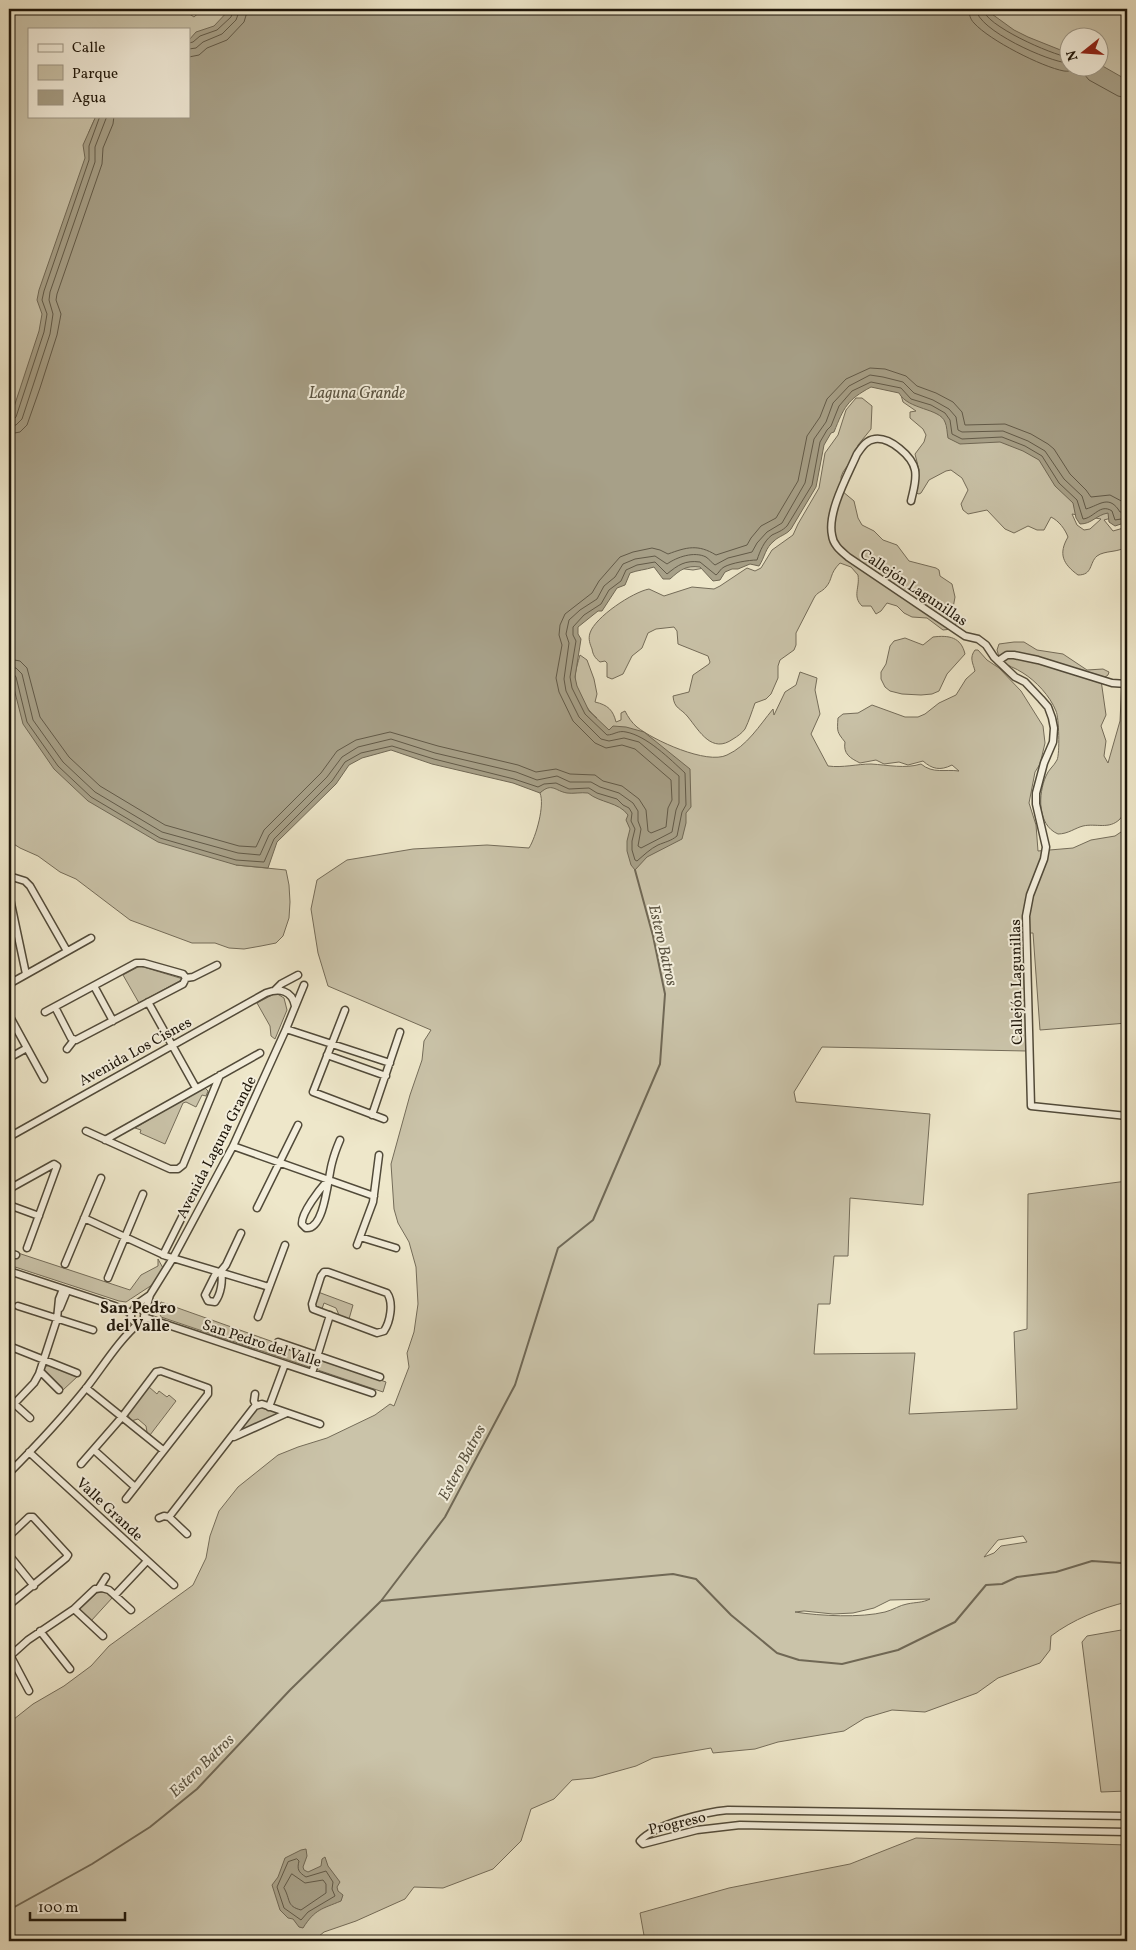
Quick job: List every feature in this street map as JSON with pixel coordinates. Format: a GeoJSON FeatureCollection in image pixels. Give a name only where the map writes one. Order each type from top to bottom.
{"type":"FeatureCollection","features":[{"type":"Feature","properties":{"kind":"street","name":"Callejón Lagunillas"},"geometry":{"type":"LineString","coordinates":[[911,501],[916,481],[915,469],[908,457],[894,444],[880,439],[869,441],[862,446],[857,454],[831,520],[832,536],[836,546],[848,557],[965,636],[978,639],[986,645],[989,652],[998,661],[1015,677],[1025,682],[1042,699],[1048,707],[1054,728],[1053,742],[1044,763],[1036,793],[1036,804],[1046,847],[1044,859],[1030,895],[1026,916],[1031,1106],[1127,1116]]}},
{"type":"Feature","properties":{"kind":"street"},"geometry":{"type":"LineString","coordinates":[[998,661],[1007,655],[1014,654],[1112,683],[1127,684]]}},
{"type":"Feature","properties":{"kind":"street"},"geometry":{"type":"LineString","coordinates":[[9,876],[25,881],[30,886],[67,951]]}},
{"type":"Feature","properties":{"kind":"street"},"geometry":{"type":"LineString","coordinates":[[9,894],[26,974]]}},
{"type":"Feature","properties":{"kind":"street"},"geometry":{"type":"LineString","coordinates":[[9,984],[91,938]]}},
{"type":"Feature","properties":{"kind":"street"},"geometry":{"type":"LineString","coordinates":[[45,1012],[139,963],[183,974],[186,978]]}},
{"type":"Feature","properties":{"kind":"street"},"geometry":{"type":"LineString","coordinates":[[186,978],[193,977],[217,966]]}},
{"type":"Feature","properties":{"kind":"street"},"geometry":{"type":"LineString","coordinates":[[275,990],[281,984],[298,975]]}},
{"type":"Feature","properties":{"kind":"street"},"geometry":{"type":"LineString","coordinates":[[67,1049],[74,1040],[185,983],[186,978]]}},
{"type":"Feature","properties":{"kind":"street","name":"Avenida Laguna Grande"},"geometry":{"type":"LineString","coordinates":[[150,1295],[173,1258],[233,1146],[286,1030],[304,985]]}},
{"type":"Feature","properties":{"kind":"street"},"geometry":{"type":"LineString","coordinates":[[94,986],[113,1021]]}},
{"type":"Feature","properties":{"kind":"street"},"geometry":{"type":"LineString","coordinates":[[275,990],[282,990],[288,993],[295,1006]]}},
{"type":"Feature","properties":{"kind":"street","name":"Avenida Los Cisnes"},"geometry":{"type":"LineString","coordinates":[[9,1136],[266,993],[275,990]]}},
{"type":"Feature","properties":{"kind":"street"},"geometry":{"type":"LineString","coordinates":[[148,1002],[196,1088]]}},
{"type":"Feature","properties":{"kind":"street"},"geometry":{"type":"LineString","coordinates":[[55,1007],[71,1038],[74,1040]]}},
{"type":"Feature","properties":{"kind":"street"},"geometry":{"type":"LineString","coordinates":[[345,1010],[313,1089],[314,1093],[384,1119]]}},
{"type":"Feature","properties":{"kind":"street"},"geometry":{"type":"LineString","coordinates":[[9,1015],[44,1079]]}},
{"type":"Feature","properties":{"kind":"street"},"geometry":{"type":"LineString","coordinates":[[286,1030],[390,1063]]}},
{"type":"Feature","properties":{"kind":"street"},"geometry":{"type":"LineString","coordinates":[[372,1115],[400,1032]]}},
{"type":"Feature","properties":{"kind":"street"},"geometry":{"type":"LineString","coordinates":[[9,1058],[27,1048]]}},
{"type":"Feature","properties":{"kind":"street"},"geometry":{"type":"LineString","coordinates":[[105,1140],[260,1053]]}},
{"type":"Feature","properties":{"kind":"street"},"geometry":{"type":"LineString","coordinates":[[327,1055],[386,1076]]}},
{"type":"Feature","properties":{"kind":"street"},"geometry":{"type":"LineString","coordinates":[[86,1131],[170,1169],[178,1170],[183,1165],[220,1075]]}},
{"type":"Feature","properties":{"kind":"street"},"geometry":{"type":"LineString","coordinates":[[204,1084],[210,1086],[214,1091]]}},
{"type":"Feature","properties":{"kind":"street"},"geometry":{"type":"LineString","coordinates":[[256,1208],[298,1124]]}},
{"type":"Feature","properties":{"kind":"street"},"geometry":{"type":"LineString","coordinates":[[328,1180],[316,1195],[303,1218],[302,1224],[306,1228],[312,1228],[317,1223],[328,1194],[328,1180],[340,1140]]}},
{"type":"Feature","properties":{"kind":"street"},"geometry":{"type":"LineString","coordinates":[[233,1146],[374,1196]]}},
{"type":"Feature","properties":{"kind":"street"},"geometry":{"type":"LineString","coordinates":[[357,1246],[374,1196],[379,1154]]}},
{"type":"Feature","properties":{"kind":"street"},"geometry":{"type":"LineString","coordinates":[[9,1189],[52,1164],[56,1164],[58,1169],[28,1248]]}},
{"type":"Feature","properties":{"kind":"street"},"geometry":{"type":"LineString","coordinates":[[65,1264],[101,1178]]}},
{"type":"Feature","properties":{"kind":"street"},"geometry":{"type":"LineString","coordinates":[[108,1278],[143,1194]]}},
{"type":"Feature","properties":{"kind":"street"},"geometry":{"type":"LineString","coordinates":[[9,1205],[39,1216]]}},
{"type":"Feature","properties":{"kind":"street","name":"Avenida Laguna Grande"},"geometry":{"type":"LineString","coordinates":[[163,1255],[185,1211]]}},
{"type":"Feature","properties":{"kind":"street"},"geometry":{"type":"LineString","coordinates":[[84,1218],[163,1255],[222,1271],[269,1287]]}},
{"type":"Feature","properties":{"kind":"street"},"geometry":{"type":"LineString","coordinates":[[222,1271],[241,1233]]}},
{"type":"Feature","properties":{"kind":"street"},"geometry":{"type":"LineString","coordinates":[[360,1237],[396,1248]]}},
{"type":"Feature","properties":{"kind":"street"},"geometry":{"type":"LineString","coordinates":[[258,1317],[285,1245]]}},
{"type":"Feature","properties":{"kind":"street"},"geometry":{"type":"LineString","coordinates":[[9,1253],[16,1255]]}},
{"type":"Feature","properties":{"kind":"street"},"geometry":{"type":"LineString","coordinates":[[9,1271],[116,1306],[132,1314],[134,1321],[143,1318]]}},
{"type":"Feature","properties":{"kind":"street"},"geometry":{"type":"LineString","coordinates":[[324,1272],[385,1291],[390,1297],[388,1322],[385,1330],[380,1333],[330,1316],[314,1310],[312,1306],[324,1272]]}},
{"type":"Feature","properties":{"kind":"street"},"geometry":{"type":"LineString","coordinates":[[14,1404],[34,1383],[40,1371],[65,1290]]}},
{"type":"Feature","properties":{"kind":"street"},"geometry":{"type":"LineString","coordinates":[[128,1332],[132,1314],[137,1304],[150,1295]]}},
{"type":"Feature","properties":{"kind":"street"},"geometry":{"type":"LineString","coordinates":[[9,1472],[86,1388],[128,1332],[143,1318],[150,1295]]}},
{"type":"Feature","properties":{"kind":"street"},"geometry":{"type":"LineString","coordinates":[[18,1306],[94,1330]]}},
{"type":"Feature","properties":{"kind":"street"},"geometry":{"type":"LineString","coordinates":[[132,1314],[139,1309],[143,1312],[143,1318]]}},
{"type":"Feature","properties":{"kind":"street"},"geometry":{"type":"LineString","coordinates":[[312,1373],[330,1316]]}},
{"type":"Feature","properties":{"kind":"street","name":"San Pedro del Valle"},"geometry":{"type":"LineString","coordinates":[[143,1318],[372,1393]]}},
{"type":"Feature","properties":{"kind":"street","name":"San Pedro del Valle"},"geometry":{"type":"LineString","coordinates":[[278,1342],[380,1377]]}},
{"type":"Feature","properties":{"kind":"street"},"geometry":{"type":"LineString","coordinates":[[9,1346],[76,1373]]}},
{"type":"Feature","properties":{"kind":"street"},"geometry":{"type":"LineString","coordinates":[[269,1407],[285,1364]]}},
{"type":"Feature","properties":{"kind":"street"},"geometry":{"type":"LineString","coordinates":[[40,1371],[59,1390]]}},
{"type":"Feature","properties":{"kind":"street"},"geometry":{"type":"LineString","coordinates":[[81,1464],[122,1417],[158,1371],[208,1388],[208,1394],[126,1499]]}},
{"type":"Feature","properties":{"kind":"street"},"geometry":{"type":"LineString","coordinates":[[86,1388],[164,1450]]}},
{"type":"Feature","properties":{"kind":"street"},"geometry":{"type":"LineString","coordinates":[[255,1394],[254,1401],[256,1405]]}},
{"type":"Feature","properties":{"kind":"street"},"geometry":{"type":"LineString","coordinates":[[9,1399],[30,1418]]}},
{"type":"Feature","properties":{"kind":"street"},"geometry":{"type":"LineString","coordinates":[[168,1517],[256,1405],[262,1404],[320,1424]]}},
{"type":"Feature","properties":{"kind":"street"},"geometry":{"type":"LineString","coordinates":[[230,1439],[287,1413]]}},
{"type":"Feature","properties":{"kind":"street"},"geometry":{"type":"LineString","coordinates":[[94,1450],[135,1487]]}},
{"type":"Feature","properties":{"kind":"street","name":"Valle Grande"},"geometry":{"type":"LineString","coordinates":[[29,1452],[174,1585]]}},
{"type":"Feature","properties":{"kind":"street"},"geometry":{"type":"LineString","coordinates":[[9,1536],[29,1518],[33,1517],[68,1553],[66,1558],[9,1605]]}},
{"type":"Feature","properties":{"kind":"street"},"geometry":{"type":"LineString","coordinates":[[159,1518],[168,1517],[187,1534]]}},
{"type":"Feature","properties":{"kind":"street"},"geometry":{"type":"LineString","coordinates":[[9,1555],[34,1586]]}},
{"type":"Feature","properties":{"kind":"street"},"geometry":{"type":"LineString","coordinates":[[116,1594],[147,1560]]}},
{"type":"Feature","properties":{"kind":"street"},"geometry":{"type":"LineString","coordinates":[[29,1691],[10,1656],[40,1631],[74,1609],[89,1593],[99,1588],[106,1577]]}},
{"type":"Feature","properties":{"kind":"street"},"geometry":{"type":"LineString","coordinates":[[99,1588],[107,1589],[116,1594],[131,1610]]}},
{"type":"Feature","properties":{"kind":"street"},"geometry":{"type":"LineString","coordinates":[[74,1609],[103,1636]]}},
{"type":"Feature","properties":{"kind":"street"},"geometry":{"type":"LineString","coordinates":[[40,1631],[70,1669]]}},
{"type":"Feature","properties":{"kind":"street","name":"Progreso"},"geometry":{"type":"LineString","coordinates":[[1127,1816],[734,1809],[688,1818],[656,1831],[640,1841],[643,1844],[690,1831],[740,1825],[1127,1832]]}},
{"type":"Feature","properties":{"kind":"green space"},"geometry":{"type":"Polygon","coordinates":[[[9,9],[182,9],[194,17],[203,9],[215,9],[217,11],[218,9],[1127,9],[1127,509],[1115,517],[1104,520],[1113,531],[1127,527],[1127,546],[1120,550],[1097,556],[1086,573],[1078,575],[1069,567],[1064,558],[1063,549],[1068,537],[1067,534],[1059,523],[1051,517],[1044,530],[1037,530],[1028,526],[1014,533],[1005,529],[987,510],[968,514],[963,510],[961,504],[968,490],[962,478],[951,470],[929,480],[921,493],[916,493],[919,470],[915,454],[924,442],[926,435],[923,429],[910,418],[910,412],[916,411],[903,402],[899,388],[865,383],[710,567],[693,570],[653,565],[626,567],[576,623],[572,707],[597,718],[589,710],[577,690],[575,679],[580,655],[587,660],[594,679],[597,694],[595,702],[609,709],[616,722],[621,720],[621,713],[625,711],[635,725],[667,744],[694,754],[718,757],[727,755],[741,746],[773,709],[774,715],[785,692],[796,685],[800,672],[817,678],[815,690],[820,714],[811,734],[828,766],[839,767],[871,764],[903,766],[921,764],[935,770],[959,771],[952,765],[936,768],[923,761],[908,765],[899,762],[884,764],[876,760],[860,763],[846,753],[845,742],[838,732],[838,718],[843,714],[858,713],[872,705],[905,717],[918,717],[925,714],[939,703],[956,695],[966,679],[975,671],[972,656],[975,650],[978,650],[1021,691],[1043,726],[1045,743],[1040,764],[1035,772],[1029,803],[1036,825],[1038,851],[1073,848],[1091,840],[1115,836],[1127,828],[1127,1023],[1040,1030],[1033,933],[1028,933],[1022,929],[1027,1051],[822,1047],[794,1092],[796,1102],[930,1114],[923,1205],[850,1198],[848,1256],[834,1256],[830,1304],[818,1304],[814,1354],[915,1353],[909,1414],[1017,1409],[1014,1332],[1027,1329],[1028,1194],[1127,1181],[1127,1602],[1087,1615],[1059,1630],[1051,1636],[1050,1650],[1040,1663],[998,1678],[977,1693],[925,1712],[892,1710],[865,1718],[844,1731],[778,1742],[755,1749],[713,1753],[711,1748],[653,1758],[636,1766],[593,1778],[572,1780],[554,1799],[531,1809],[521,1841],[493,1869],[443,1888],[414,1887],[405,1899],[356,1921],[324,1932],[313,1941],[9,1941],[9,1723],[33,1704],[64,1686],[91,1666],[109,1646],[193,1585],[206,1558],[210,1536],[219,1511],[238,1487],[278,1455],[327,1438],[375,1415],[390,1404],[394,1406],[409,1367],[407,1353],[414,1332],[418,1304],[416,1267],[409,1242],[398,1223],[394,1209],[391,1164],[410,1095],[422,1060],[424,1041],[431,1030],[328,986],[318,953],[311,909],[317,880],[347,860],[413,849],[487,845],[529,848],[539,821],[540,793],[542,791],[389,745],[352,761],[236,865],[286,870],[289,885],[289,918],[283,936],[276,943],[244,949],[229,948],[215,943],[192,943],[130,920],[76,879],[60,872],[38,856],[9,841],[9,9]],[[1072,514],[1077,525],[1084,530],[1090,529],[1101,519],[1072,514]],[[1023,1536],[998,1540],[984,1557],[994,1553],[1001,1546],[1027,1542],[1023,1536]],[[930,1599],[890,1600],[874,1608],[853,1613],[795,1612],[816,1615],[853,1616],[875,1614],[930,1599]]]}},
{"type":"Feature","properties":{"kind":"green space"},"geometry":{"type":"Polygon","coordinates":[[[856,398],[862,398],[872,406],[871,429],[858,445],[854,456],[843,472],[841,477],[842,491],[854,501],[858,518],[862,525],[874,531],[883,540],[897,545],[909,561],[936,568],[939,570],[940,576],[952,584],[955,597],[953,608],[956,624],[952,629],[943,630],[927,618],[912,617],[904,613],[897,606],[887,603],[876,614],[871,606],[862,606],[857,599],[858,575],[851,567],[840,563],[834,570],[828,584],[814,598],[796,633],[794,650],[780,660],[778,678],[771,694],[766,699],[755,703],[745,729],[741,733],[726,743],[719,744],[713,743],[702,735],[675,704],[673,696],[689,692],[693,675],[710,662],[708,656],[678,644],[677,631],[674,627],[656,629],[648,633],[642,648],[632,656],[623,674],[612,679],[607,677],[607,663],[605,661],[600,662],[594,656],[589,635],[599,620],[615,606],[649,589],[664,596],[692,587],[714,589],[747,568],[755,571],[761,568],[772,550],[793,535],[819,488],[825,453],[838,435],[846,410],[856,398]]]}},
{"type":"Feature","properties":{"kind":"green space"},"geometry":{"type":"Polygon","coordinates":[[[944,636],[954,638],[961,644],[965,654],[947,674],[939,691],[921,695],[902,694],[890,691],[885,687],[881,679],[881,672],[886,664],[890,646],[894,641],[905,638],[923,645],[933,637],[944,636]]]}},
{"type":"Feature","properties":{"kind":"green space"},"geometry":{"type":"Polygon","coordinates":[[[1024,642],[1037,650],[1063,654],[1087,670],[1103,669],[1109,672],[1101,680],[1106,715],[1101,726],[1106,741],[1104,756],[1108,763],[1120,721],[1122,679],[1125,677],[1127,679],[1128,753],[1126,795],[1120,819],[1116,822],[1107,825],[1083,826],[1058,834],[1046,824],[1041,808],[1041,800],[1043,783],[1058,756],[1057,715],[1046,694],[1033,680],[1000,660],[997,650],[999,644],[1024,642]]]}},
{"type":"Feature","properties":{"kind":"green space"},"geometry":{"type":"Polygon","coordinates":[[[140,966],[183,979],[139,1003],[123,975],[140,966]]]}},
{"type":"Feature","properties":{"kind":"green space"},"geometry":{"type":"Polygon","coordinates":[[[276,993],[284,998],[287,1010],[275,1039],[271,1036],[270,1026],[257,1003],[276,993]]]}},
{"type":"Feature","properties":{"kind":"green space"},"geometry":{"type":"Polygon","coordinates":[[[204,1087],[208,1091],[206,1096],[202,1095],[196,1107],[186,1102],[183,1103],[165,1144],[140,1133],[141,1130],[135,1128],[204,1087]]]}},
{"type":"Feature","properties":{"kind":"green space"},"geometry":{"type":"Polygon","coordinates":[[[9,1250],[130,1290],[141,1275],[158,1266],[158,1259],[163,1268],[152,1285],[126,1302],[9,1265],[9,1250]]]}},
{"type":"Feature","properties":{"kind":"green space"},"geometry":{"type":"Polygon","coordinates":[[[318,1292],[353,1305],[349,1319],[339,1315],[336,1308],[324,1303],[322,1309],[315,1305],[318,1292]]]}},
{"type":"Feature","properties":{"kind":"green space"},"geometry":{"type":"Polygon","coordinates":[[[161,1302],[386,1382],[383,1392],[161,1317],[158,1310],[161,1302]]]}},
{"type":"Feature","properties":{"kind":"green space"},"geometry":{"type":"Polygon","coordinates":[[[50,1365],[78,1376],[63,1390],[44,1371],[44,1367],[50,1365]]]}},
{"type":"Feature","properties":{"kind":"green space"},"geometry":{"type":"Polygon","coordinates":[[[149,1387],[157,1394],[159,1391],[167,1397],[169,1395],[176,1401],[150,1435],[147,1432],[146,1426],[138,1419],[131,1421],[128,1415],[149,1387]]]}},
{"type":"Feature","properties":{"kind":"green space"},"geometry":{"type":"Polygon","coordinates":[[[258,1408],[275,1411],[276,1415],[239,1432],[258,1408]]]}},
{"type":"Feature","properties":{"kind":"green space"},"geometry":{"type":"Polygon","coordinates":[[[106,1592],[113,1597],[91,1621],[80,1609],[97,1593],[106,1592]]]}},
{"type":"Feature","properties":{"kind":"green space"},"geometry":{"type":"Polygon","coordinates":[[[1127,1629],[1127,1791],[1101,1792],[1082,1642],[1087,1636],[1127,1629]]]}},
{"type":"Feature","properties":{"kind":"green space"},"geometry":{"type":"Polygon","coordinates":[[[916,1838],[1127,1845],[1127,1941],[645,1941],[640,1913],[729,1888],[850,1864],[916,1838]]]}},
{"type":"Feature","properties":{"kind":"water","name":"Laguna Grande"},"geometry":{"type":"Polygon","coordinates":[[[230,9],[985,9],[1014,30],[1058,49],[1058,78],[1108,78],[1108,69],[1127,80],[1127,522],[1115,526],[1109,522],[1108,513],[1088,523],[1080,524],[1076,518],[1073,503],[1055,486],[1039,460],[1000,442],[960,444],[948,438],[947,428],[942,417],[909,403],[899,393],[871,387],[856,396],[847,405],[834,432],[831,433],[824,445],[816,487],[791,529],[771,544],[759,566],[750,564],[738,569],[732,569],[725,572],[720,580],[713,581],[700,567],[684,569],[670,579],[663,579],[654,567],[630,573],[625,585],[617,588],[602,611],[598,611],[578,627],[578,634],[581,639],[575,677],[577,686],[589,711],[609,730],[613,726],[644,732],[690,769],[691,807],[686,813],[686,823],[682,839],[647,857],[635,870],[631,865],[627,851],[630,829],[626,820],[628,815],[620,807],[588,793],[567,793],[554,788],[548,788],[540,793],[513,783],[432,764],[391,750],[362,758],[349,765],[336,784],[277,842],[268,868],[236,865],[158,842],[88,801],[54,769],[23,724],[9,669],[9,422],[39,331],[42,314],[37,300],[39,290],[85,158],[83,145],[95,118],[190,118],[190,39],[196,32],[214,26],[230,9]]]}},
{"type":"Feature","properties":{"kind":"water"},"geometry":{"type":"Polygon","coordinates":[[[306,1849],[307,1856],[303,1867],[304,1870],[308,1872],[321,1866],[322,1859],[325,1857],[328,1866],[340,1882],[337,1887],[338,1891],[343,1895],[341,1901],[315,1913],[303,1928],[299,1927],[293,1919],[288,1918],[280,1910],[272,1885],[278,1877],[285,1858],[306,1849]]]}},
{"type":"Feature","properties":{"kind":"waterway","name":"Estero Batros"},"geometry":{"type":"LineString","coordinates":[[9,1910],[92,1864],[150,1827],[197,1789],[290,1690],[381,1601],[445,1517],[515,1385],[558,1248],[593,1220],[660,1064],[665,994],[653,936],[635,870]]}},
{"type":"Feature","properties":{"kind":"waterway"},"geometry":{"type":"LineString","coordinates":[[381,1601],[673,1574],[696,1579],[731,1615],[777,1653],[799,1660],[842,1664],[898,1650],[955,1622],[986,1585],[1002,1584],[1017,1577],[1056,1572],[1092,1561],[1121,1563],[1127,1561]]}},
{"type":"Feature","properties":{"kind":"district","name":"San Pedro del Valle"},"geometry":{"type":"Point","coordinates":[138,1316]}}]}
